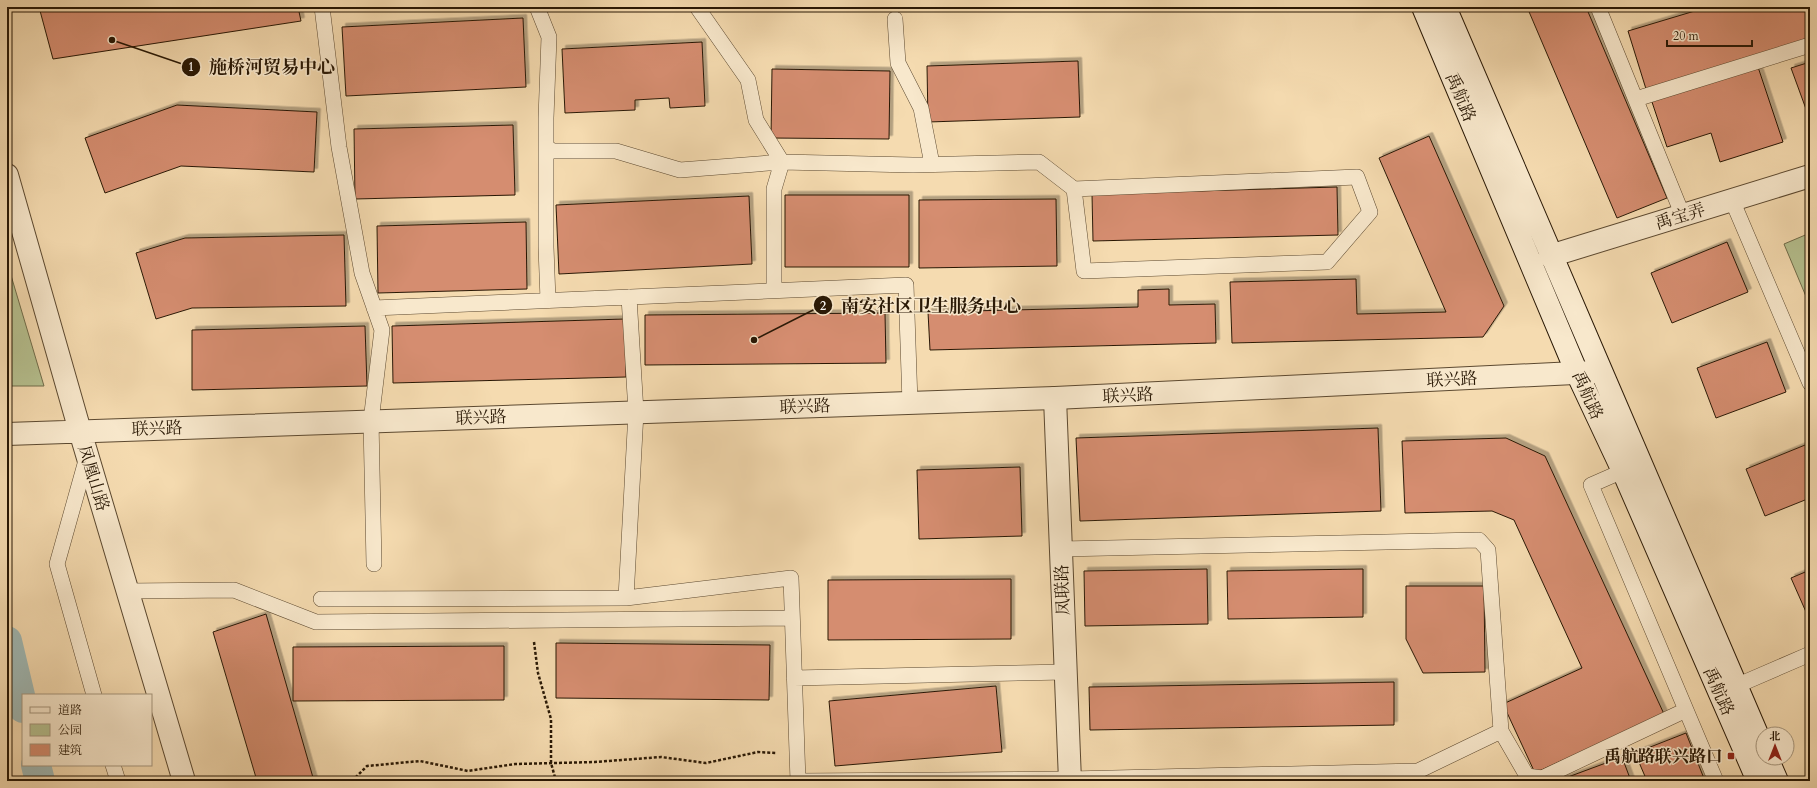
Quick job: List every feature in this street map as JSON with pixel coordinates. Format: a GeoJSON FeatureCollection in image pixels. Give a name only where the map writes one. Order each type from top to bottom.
{"type":"FeatureCollection","features":[{"type":"Feature","properties":{"kind":"street","name":"禹航路"},"geometry":{"type":"LineString","coordinates":[[1423,7],[1578,373],[1632,467],[1736,686],[1755,730]]}},
{"type":"Feature","properties":{"kind":"street","name":"禹航路"},"geometry":{"type":"LineString","coordinates":[[1445,7],[1550,256],[1602,372],[1632,467],[1758,781]]}},
{"type":"Feature","properties":{"kind":"street","name":"凤凰山路"},"geometry":{"type":"LineString","coordinates":[[7,175],[87,456],[184,781]]}},
{"type":"Feature","properties":{"kind":"street","name":"禹宝弄"},"geometry":{"type":"LineString","coordinates":[[1550,256],[1810,176]]}},
{"type":"Feature","properties":{"kind":"street","name":"联兴路"},"geometry":{"type":"LineString","coordinates":[[11,433],[1055,398],[1602,372]]}},
{"type":"Feature","properties":{"kind":"street","name":"凤联路"},"geometry":{"type":"LineString","coordinates":[[1055,398],[1070,780]]}},
{"type":"Feature","properties":{"kind":"street"},"geometry":{"type":"LineString","coordinates":[[1771,766],[1777,781]]}},
{"type":"Feature","properties":{"kind":"lane"},"geometry":{"type":"LineString","coordinates":[[322,7],[339,146],[362,273],[382,330],[371,421],[374,564]]}},
{"type":"Feature","properties":{"kind":"lane"},"geometry":{"type":"LineString","coordinates":[[537,7],[549,37],[546,148],[546,247],[548,300]]}},
{"type":"Feature","properties":{"kind":"lane"},"geometry":{"type":"LineString","coordinates":[[697,7],[748,80],[756,120],[782,162],[774,189],[774,290]]}},
{"type":"Feature","properties":{"kind":"lane"},"geometry":{"type":"LineString","coordinates":[[1598,7],[1684,216]]}},
{"type":"Feature","properties":{"kind":"lane"},"geometry":{"type":"LineString","coordinates":[[895,19],[898,63],[921,108],[932,164]]}},
{"type":"Feature","properties":{"kind":"lane"},"geometry":{"type":"LineString","coordinates":[[1636,99],[1810,45]]}},
{"type":"Feature","properties":{"kind":"lane"},"geometry":{"type":"LineString","coordinates":[[546,148],[553,151],[616,151],[680,170],[782,162],[932,164],[1039,162],[1074,189],[1357,177],[1370,212],[1327,262],[1084,270],[1074,189]]}},
{"type":"Feature","properties":{"kind":"lane"},"geometry":{"type":"LineString","coordinates":[[1732,200],[1810,383]]}},
{"type":"Feature","properties":{"kind":"lane"},"geometry":{"type":"LineString","coordinates":[[374,308],[906,285],[910,403]]}},
{"type":"Feature","properties":{"kind":"lane"},"geometry":{"type":"LineString","coordinates":[[626,598],[636,412],[629,297]]}},
{"type":"Feature","properties":{"kind":"lane"},"geometry":{"type":"LineString","coordinates":[[87,456],[57,564],[94,694]]}},
{"type":"Feature","properties":{"kind":"lane"},"geometry":{"type":"LineString","coordinates":[[1632,467],[1591,485],[1716,781]]}},
{"type":"Feature","properties":{"kind":"lane"},"geometry":{"type":"LineString","coordinates":[[1061,549],[1479,540],[1488,550],[1501,731],[1527,776],[1549,778],[1686,710]]}},
{"type":"Feature","properties":{"kind":"lane"},"geometry":{"type":"LineString","coordinates":[[321,599],[626,598],[791,578],[798,781],[1191,779],[1418,771],[1501,731]]}},
{"type":"Feature","properties":{"kind":"lane"},"geometry":{"type":"LineString","coordinates":[[128,591],[234,590],[316,622],[792,618]]}},
{"type":"Feature","properties":{"kind":"lane"},"geometry":{"type":"LineString","coordinates":[[1736,686],[1810,654]]}},
{"type":"Feature","properties":{"kind":"lane"},"geometry":{"type":"LineString","coordinates":[[794,678],[1065,672]]}},
{"type":"Feature","properties":{"kind":"lane"},"geometry":{"type":"LineString","coordinates":[[113,766],[118,781]]}},
{"type":"Feature","properties":{"kind":"path"},"geometry":{"type":"LineString","coordinates":[[530,620],[538,673],[551,719],[551,763],[556,781]]}},
{"type":"Feature","properties":{"kind":"path"},"geometry":{"type":"LineString","coordinates":[[352,781],[367,766],[412,761],[420,761],[468,771],[515,764],[595,762],[661,756],[706,763],[758,752],[797,753]]}},
{"type":"Feature","properties":{"kind":"green space"},"geometry":{"type":"Polygon","coordinates":[[[1810,233],[1810,306],[1784,244],[1810,233]]]}},
{"type":"Feature","properties":{"kind":"green space"},"geometry":{"type":"Polygon","coordinates":[[[7,262],[44,386],[7,386],[7,262]]]}},
{"type":"Feature","properties":{"kind":"building"},"geometry":{"type":"Polygon","coordinates":[[[39,7],[298,7],[301,21],[53,59],[39,7]]]}},
{"type":"Feature","properties":{"kind":"building"},"geometry":{"type":"Polygon","coordinates":[[[1166,7],[1308,7],[1166,9],[1166,7]]]}},
{"type":"Feature","properties":{"kind":"building"},"geometry":{"type":"Polygon","coordinates":[[[1527,7],[1586,7],[1667,198],[1617,218],[1527,7]]]}},
{"type":"Feature","properties":{"kind":"building"},"geometry":{"type":"Polygon","coordinates":[[[1708,7],[1810,7],[1810,40],[1646,89],[1628,31],[1708,7]]]}},
{"type":"Feature","properties":{"kind":"building"},"geometry":{"type":"Polygon","coordinates":[[[523,18],[526,87],[346,96],[342,27],[523,18]]]}},
{"type":"Feature","properties":{"kind":"building"},"geometry":{"type":"Polygon","coordinates":[[[702,42],[705,106],[670,108],[669,98],[635,100],[635,110],[565,113],[562,49],[702,42]]]}},
{"type":"Feature","properties":{"kind":"building"},"geometry":{"type":"Polygon","coordinates":[[[1078,61],[1080,117],[928,122],[927,66],[1078,61]]]}},
{"type":"Feature","properties":{"kind":"building"},"geometry":{"type":"Polygon","coordinates":[[[1810,62],[1810,120],[1791,68],[1810,62]]]}},
{"type":"Feature","properties":{"kind":"building"},"geometry":{"type":"Polygon","coordinates":[[[1757,64],[1783,142],[1720,162],[1711,133],[1667,147],[1651,99],[1757,64]]]}},
{"type":"Feature","properties":{"kind":"building"},"geometry":{"type":"Polygon","coordinates":[[[772,69],[890,71],[889,139],[771,138],[772,69]]]}},
{"type":"Feature","properties":{"kind":"building"},"geometry":{"type":"Polygon","coordinates":[[[177,105],[317,112],[314,172],[181,166],[105,193],[85,138],[177,105]]]}},
{"type":"Feature","properties":{"kind":"building"},"geometry":{"type":"Polygon","coordinates":[[[513,125],[515,195],[355,199],[354,129],[513,125]]]}},
{"type":"Feature","properties":{"kind":"building"},"geometry":{"type":"Polygon","coordinates":[[[1429,136],[1504,306],[1483,337],[1232,343],[1230,282],[1356,279],[1357,314],[1446,312],[1379,158],[1429,136]]]}},
{"type":"Feature","properties":{"kind":"building"},"geometry":{"type":"Polygon","coordinates":[[[1337,187],[1338,235],[1093,241],[1092,194],[1337,187]]]}},
{"type":"Feature","properties":{"kind":"building"},"geometry":{"type":"Polygon","coordinates":[[[785,195],[909,195],[909,267],[785,267],[785,195]]]}},
{"type":"Feature","properties":{"kind":"building"},"geometry":{"type":"Polygon","coordinates":[[[749,196],[752,264],[559,274],[556,205],[749,196]]]}},
{"type":"Feature","properties":{"kind":"building"},"geometry":{"type":"Polygon","coordinates":[[[1056,199],[1057,266],[919,268],[919,200],[1056,199]]]}},
{"type":"Feature","properties":{"kind":"building"},"geometry":{"type":"Polygon","coordinates":[[[526,222],[527,289],[378,293],[377,226],[526,222]]]}},
{"type":"Feature","properties":{"kind":"building"},"geometry":{"type":"Polygon","coordinates":[[[344,235],[346,306],[192,308],[156,319],[136,253],[185,238],[344,235]]]}},
{"type":"Feature","properties":{"kind":"building"},"geometry":{"type":"Polygon","coordinates":[[[1727,242],[1748,292],[1672,323],[1651,273],[1727,242]]]}},
{"type":"Feature","properties":{"kind":"building"},"geometry":{"type":"Polygon","coordinates":[[[1169,289],[1169,305],[1215,304],[1216,343],[930,350],[928,312],[1138,307],[1138,290],[1169,289]]]}},
{"type":"Feature","properties":{"kind":"building"},"geometry":{"type":"Polygon","coordinates":[[[885,313],[886,363],[645,365],[645,315],[885,313]]]}},
{"type":"Feature","properties":{"kind":"building"},"geometry":{"type":"Polygon","coordinates":[[[625,319],[626,377],[393,383],[392,326],[625,319]]]}},
{"type":"Feature","properties":{"kind":"building"},"geometry":{"type":"Polygon","coordinates":[[[365,326],[367,386],[192,390],[192,330],[365,326]]]}},
{"type":"Feature","properties":{"kind":"building"},"geometry":{"type":"Polygon","coordinates":[[[1767,342],[1786,392],[1716,418],[1697,368],[1767,342]]]}},
{"type":"Feature","properties":{"kind":"building"},"geometry":{"type":"Polygon","coordinates":[[[1378,428],[1381,511],[1080,521],[1076,438],[1378,428]]]}},
{"type":"Feature","properties":{"kind":"building"},"geometry":{"type":"Polygon","coordinates":[[[1506,438],[1545,456],[1664,714],[1535,773],[1503,704],[1582,668],[1514,520],[1492,511],[1405,513],[1402,441],[1506,438]]]}},
{"type":"Feature","properties":{"kind":"building"},"geometry":{"type":"Polygon","coordinates":[[[1810,443],[1810,498],[1765,516],[1746,469],[1810,443]]]}},
{"type":"Feature","properties":{"kind":"building"},"geometry":{"type":"Polygon","coordinates":[[[1020,467],[1022,536],[919,539],[917,470],[1020,467]]]}},
{"type":"Feature","properties":{"kind":"building"},"geometry":{"type":"Polygon","coordinates":[[[1207,569],[1208,624],[1085,626],[1084,571],[1207,569]]]}},
{"type":"Feature","properties":{"kind":"building"},"geometry":{"type":"Polygon","coordinates":[[[1363,569],[1363,617],[1228,619],[1227,571],[1363,569]]]}},
{"type":"Feature","properties":{"kind":"building"},"geometry":{"type":"Polygon","coordinates":[[[1810,570],[1810,621],[1791,578],[1810,570]]]}},
{"type":"Feature","properties":{"kind":"building"},"geometry":{"type":"Polygon","coordinates":[[[1011,579],[1011,639],[828,640],[828,580],[1011,579]]]}},
{"type":"Feature","properties":{"kind":"building"},"geometry":{"type":"Polygon","coordinates":[[[1406,586],[1484,586],[1485,672],[1423,673],[1406,639],[1406,586]]]}},
{"type":"Feature","properties":{"kind":"building"},"geometry":{"type":"Polygon","coordinates":[[[266,614],[314,781],[257,781],[213,632],[266,614]]]}},
{"type":"Feature","properties":{"kind":"building"},"geometry":{"type":"Polygon","coordinates":[[[556,643],[770,645],[769,700],[556,698],[556,643]]]}},
{"type":"Feature","properties":{"kind":"building"},"geometry":{"type":"Polygon","coordinates":[[[504,646],[504,700],[293,701],[293,647],[504,646]]]}},
{"type":"Feature","properties":{"kind":"building"},"geometry":{"type":"Polygon","coordinates":[[[1394,682],[1394,725],[1090,730],[1089,687],[1394,682]]]}},
{"type":"Feature","properties":{"kind":"building"},"geometry":{"type":"Polygon","coordinates":[[[996,686],[1002,752],[835,766],[829,701],[996,686]]]}},
{"type":"Feature","properties":{"kind":"building"},"geometry":{"type":"Polygon","coordinates":[[[1686,733],[1705,781],[1647,781],[1635,753],[1686,733]]]}},
{"type":"Feature","properties":{"kind":"building"},"geometry":{"type":"Polygon","coordinates":[[[1622,757],[1631,781],[1560,780],[1622,757]]]}},
{"type":"Feature","properties":{"kind":"waterway"},"geometry":{"type":"LineString","coordinates":[[7,641],[22,704]]}},
{"type":"Feature","properties":{"kind":"waterway"},"geometry":{"type":"LineString","coordinates":[[36,766],[40,781]]}},
{"type":"Feature","properties":{"kind":"place","name":"施桥河贸易中心"},"geometry":{"type":"Point","coordinates":[112,40]}},
{"type":"Feature","properties":{"kind":"place","name":"南安社区卫生服务中心"},"geometry":{"type":"Point","coordinates":[754,340]}},
{"type":"Feature","properties":{"kind":"place","name":"禹航路联兴路口"},"geometry":{"type":"Point","coordinates":[1731,756]}}]}
